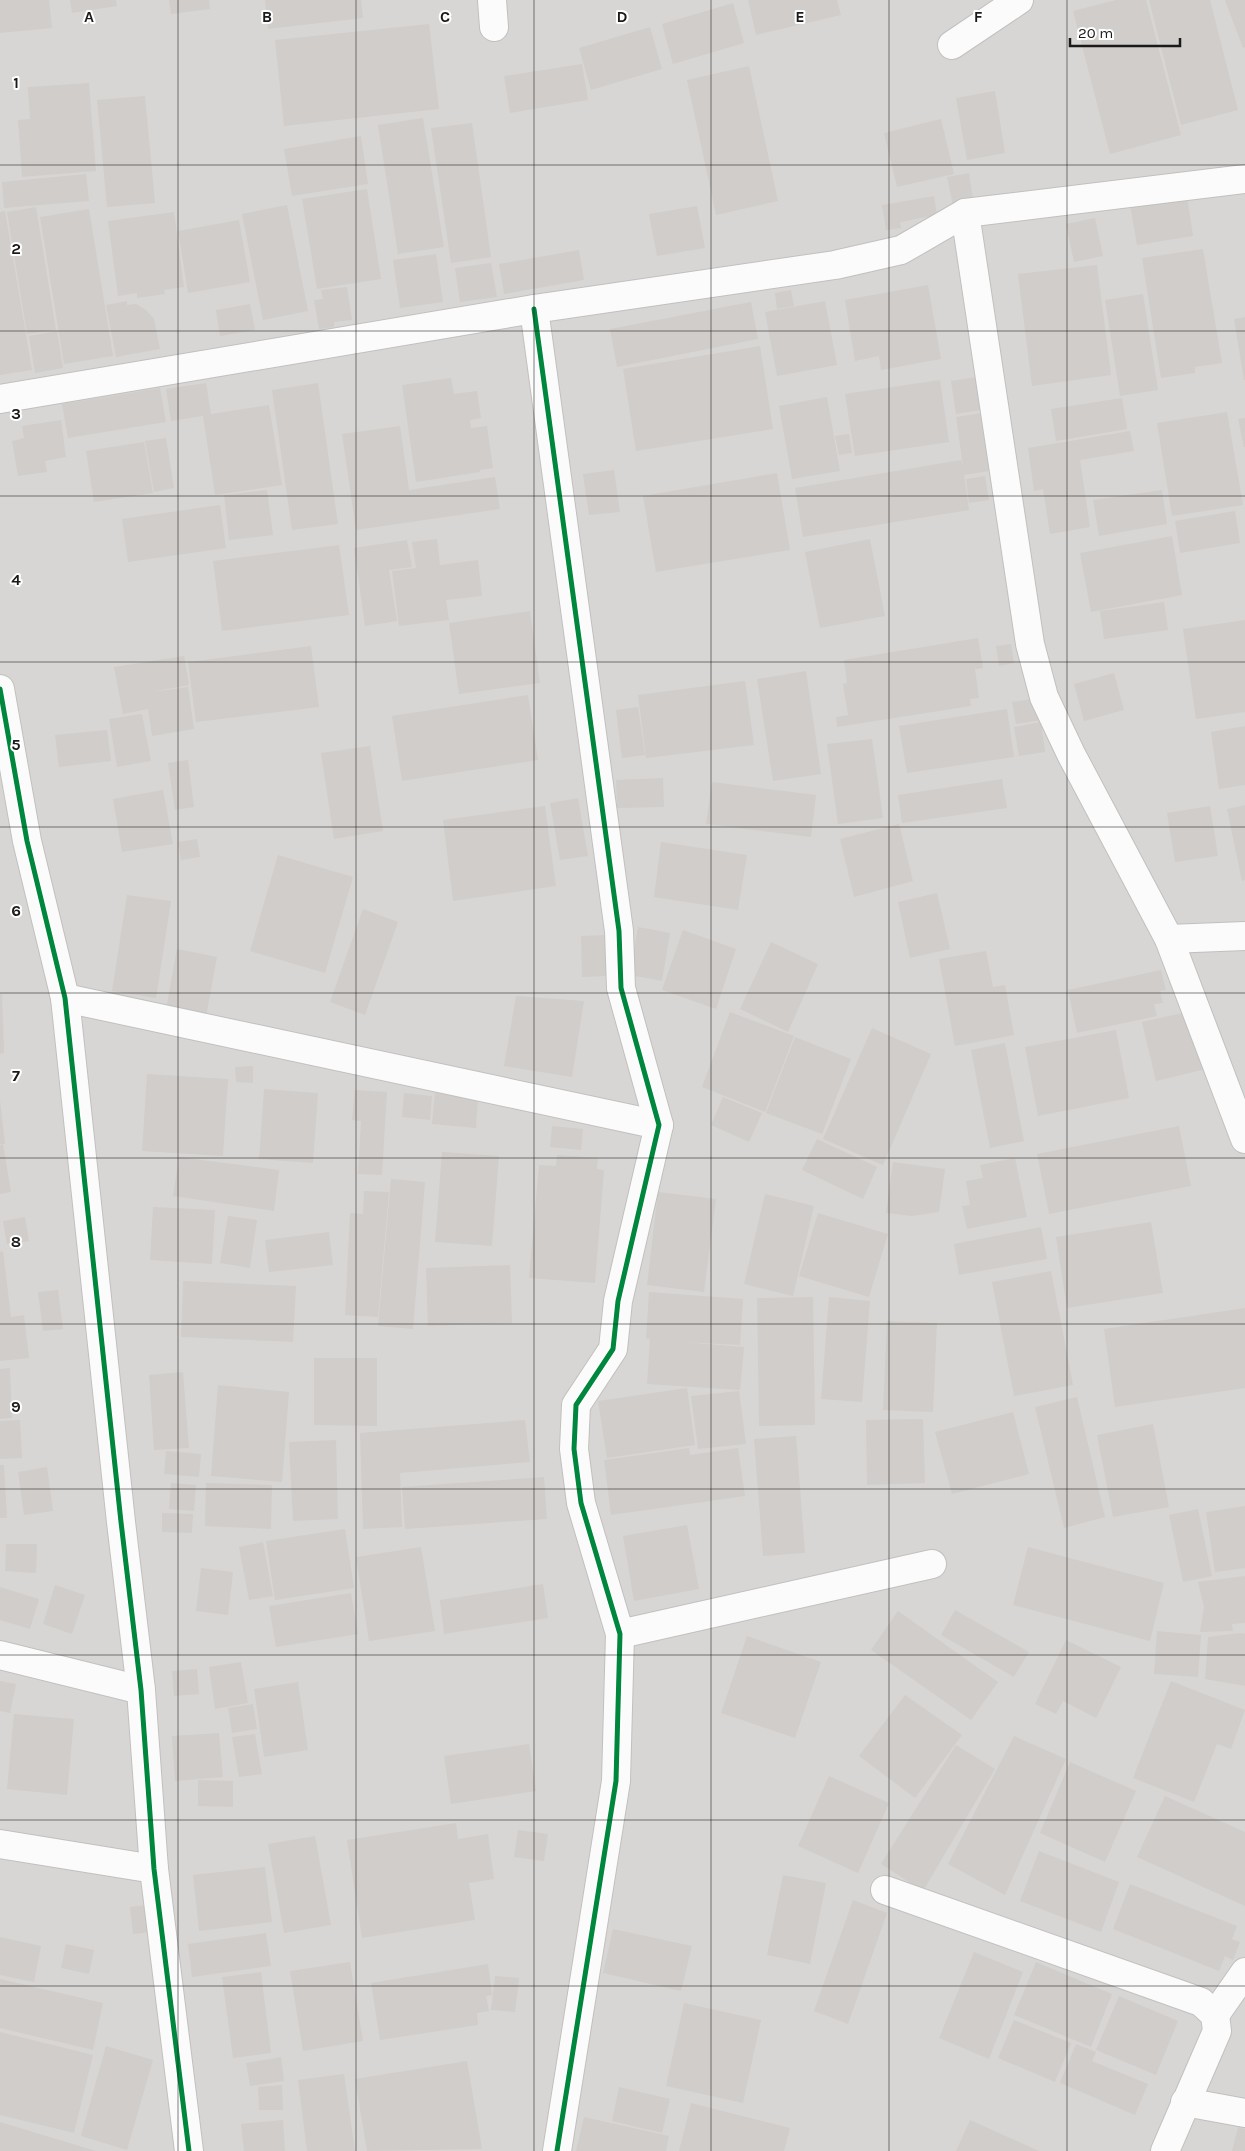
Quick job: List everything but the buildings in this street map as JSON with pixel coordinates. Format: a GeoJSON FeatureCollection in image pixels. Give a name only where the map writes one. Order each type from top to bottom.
{"type":"FeatureCollection","features":[{"type":"Feature","properties":{"kind":"street"},"geometry":{"type":"LineString","coordinates":[[492,0],[494,27]]}},
{"type":"Feature","properties":{"kind":"street"},"geometry":{"type":"LineString","coordinates":[[952,45],[1018,0]]}},
{"type":"Feature","properties":{"kind":"street"},"geometry":{"type":"LineString","coordinates":[[0,399],[534,308],[835,265],[901,250],[964,213],[1245,178]]}},
{"type":"Feature","properties":{"kind":"street"},"geometry":{"type":"LineString","coordinates":[[964,213],[1030,644],[1044,697],[1071,754],[1169,939],[1245,1139]]}},
{"type":"Feature","properties":{"kind":"street"},"geometry":{"type":"LineString","coordinates":[[534,308],[619,931],[621,988],[659,1125],[618,1300],[613,1348],[576,1405],[574,1449],[581,1503],[620,1634],[616,1781],[557,2151]]}},
{"type":"Feature","properties":{"kind":"street"},"geometry":{"type":"LineString","coordinates":[[0,689],[27,841],[65,998],[121,1522],[142,1690],[154,1869],[189,2151]]}},
{"type":"Feature","properties":{"kind":"street"},"geometry":{"type":"LineString","coordinates":[[1169,939],[1245,936]]}},
{"type":"Feature","properties":{"kind":"street"},"geometry":{"type":"LineString","coordinates":[[65,998],[659,1125]]}},
{"type":"Feature","properties":{"kind":"street"},"geometry":{"type":"LineString","coordinates":[[620,1634],[932,1564]]}},
{"type":"Feature","properties":{"kind":"street"},"geometry":{"type":"LineString","coordinates":[[0,1655],[142,1690]]}},
{"type":"Feature","properties":{"kind":"street"},"geometry":{"type":"LineString","coordinates":[[0,1844],[154,1869]]}},
{"type":"Feature","properties":{"kind":"street"},"geometry":{"type":"LineString","coordinates":[[884,1890],[1201,2002],[1215,2016],[1217,2031],[1165,2151]]}},
{"type":"Feature","properties":{"kind":"street"},"geometry":{"type":"LineString","coordinates":[[1215,2016],[1245,1972]]}},
{"type":"Feature","properties":{"kind":"street"},"geometry":{"type":"LineString","coordinates":[[1185,2102],[1245,2113]]}},
{"type":"Feature","properties":{"kind":"shaded area"},"geometry":{"type":"Polygon","coordinates":[[[0,0],[1245,0],[1245,2151],[0,2151],[0,0]]]}},
{"type":"Feature","properties":{"kind":"cycle path"},"geometry":{"type":"LineString","coordinates":[[534,309],[619,931],[621,988],[659,1125],[618,1301],[613,1349],[576,1405],[574,1449],[581,1503],[620,1634],[616,1781],[557,2151]]}},
{"type":"Feature","properties":{"kind":"cycle path"},"geometry":{"type":"LineString","coordinates":[[0,689],[27,841],[65,998],[121,1522],[141,1690],[154,1869],[189,2151]]}}]}
